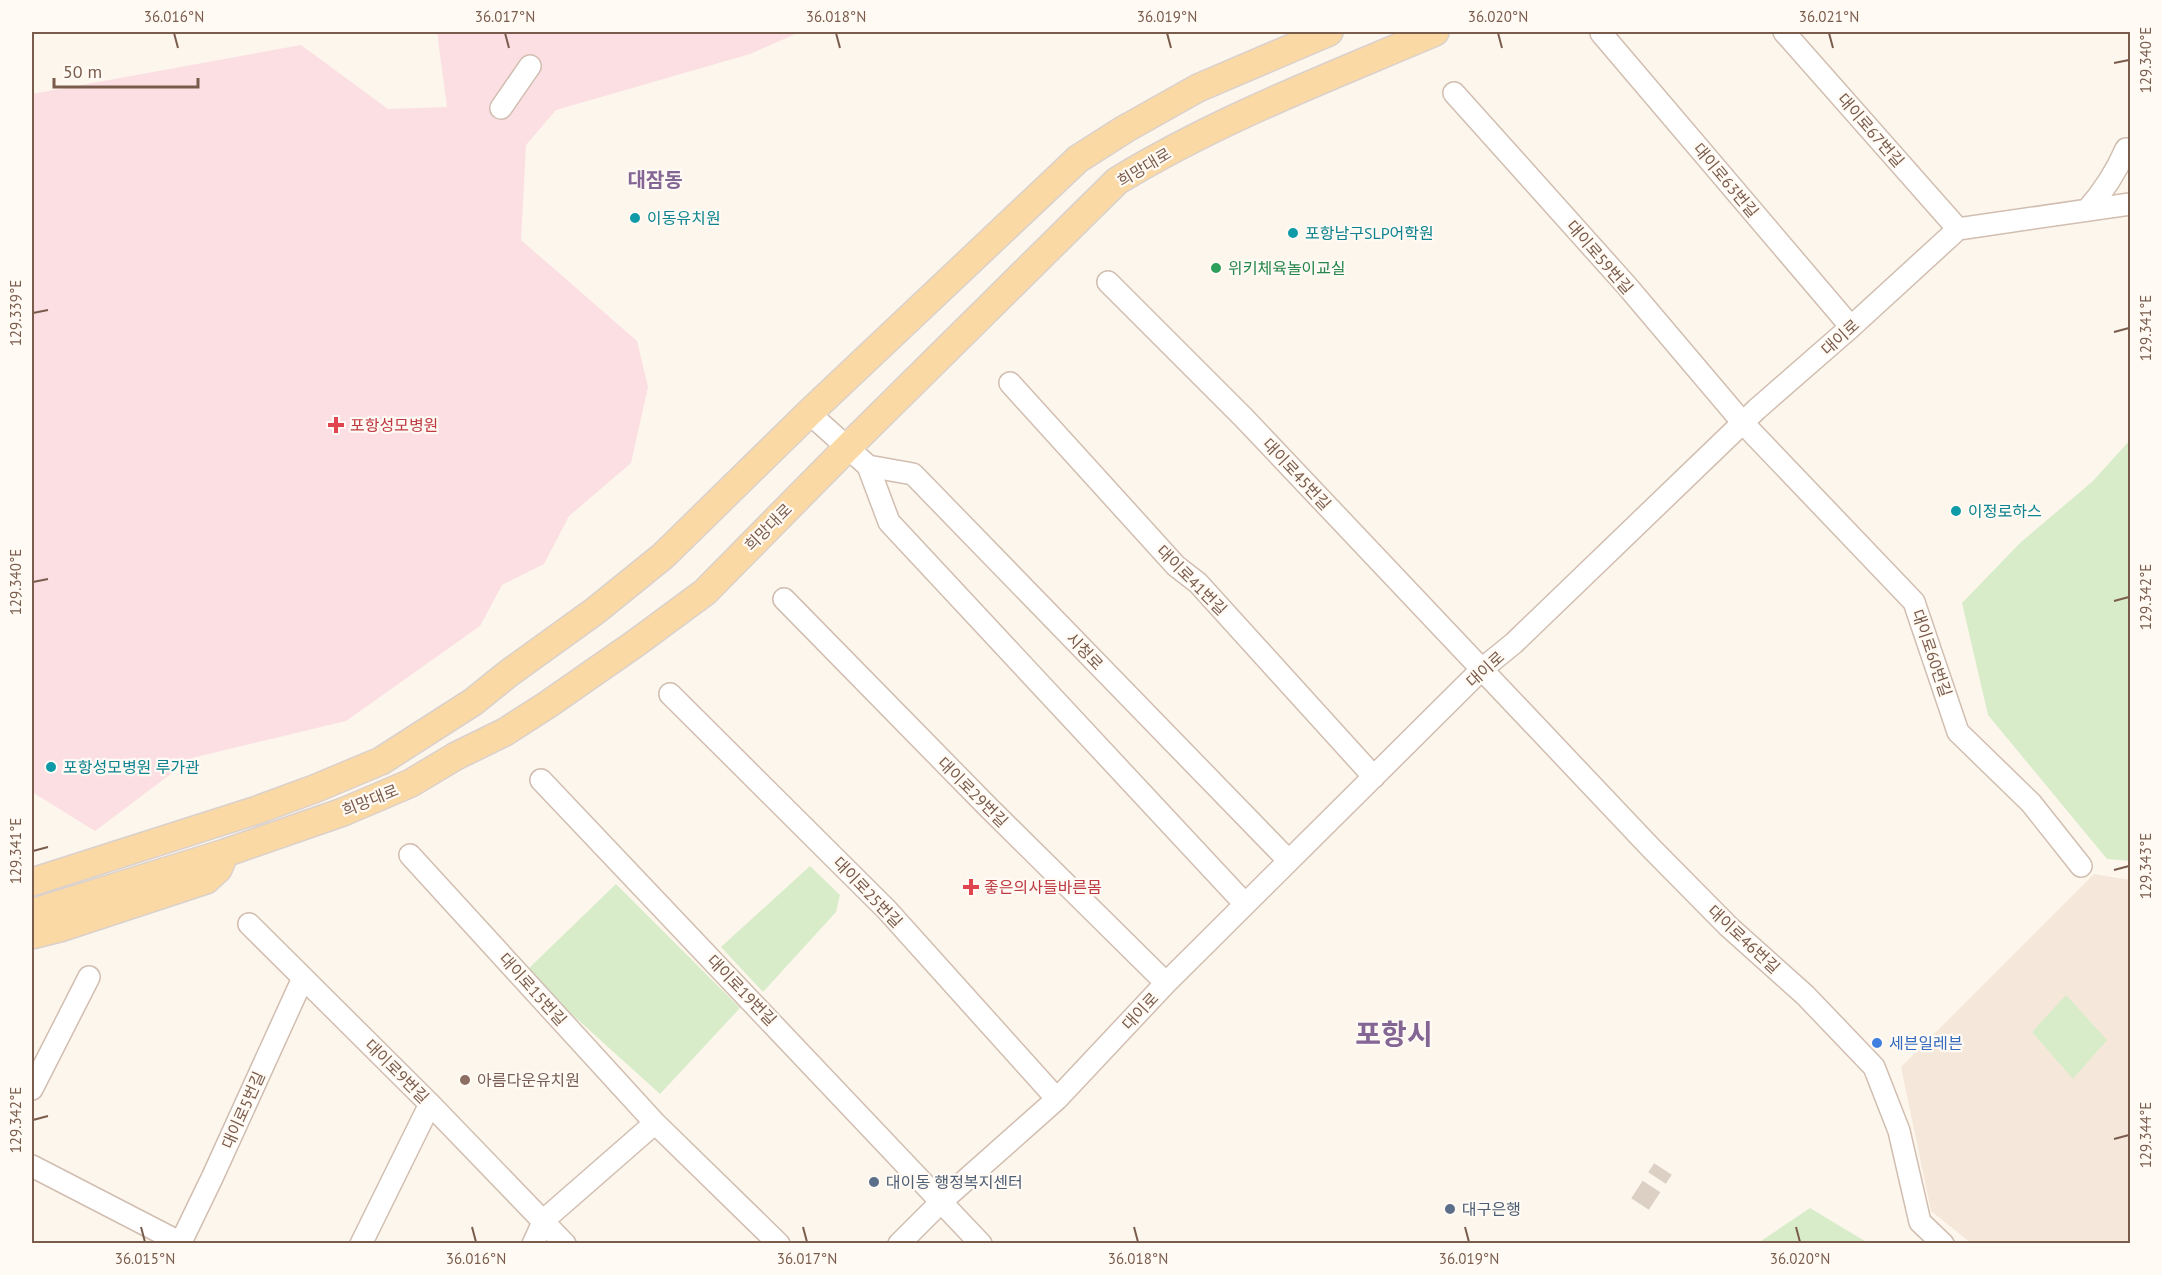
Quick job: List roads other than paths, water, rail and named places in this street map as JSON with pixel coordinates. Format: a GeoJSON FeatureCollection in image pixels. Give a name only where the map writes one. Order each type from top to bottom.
{"type":"FeatureCollection","features":[{"type":"Feature","properties":{"kind":"main road","name":"희망대로"},"geometry":{"type":"LineString","coordinates":[[32,882],[304,793],[381,761],[473,702],[518,666],[595,611],[663,556],[809,413],[1078,159],[1125,129],[1198,88],[1329,32]]}},
{"type":"Feature","properties":{"kind":"main road","name":"희망대로"},"geometry":{"type":"LineString","coordinates":[[32,913],[225,853],[343,812],[411,783],[456,756],[505,732],[636,643],[705,592],[1117,181],[1156,157],[1225,122],[1435,32]]}},
{"type":"Feature","properties":{"kind":"main road"},"geometry":{"type":"LineString","coordinates":[[32,864],[174,821],[190,818],[218,822]]}},
{"type":"Feature","properties":{"kind":"main road"},"geometry":{"type":"LineString","coordinates":[[32,935],[206,880],[218,869],[225,853]]}},
{"type":"Feature","properties":{"kind":"street","name":"대이로67번길"},"geometry":{"type":"LineString","coordinates":[[1784,32],[1958,229]]}},
{"type":"Feature","properties":{"kind":"street","name":"대이로63번길"},"geometry":{"type":"LineString","coordinates":[[1601,33],[1851,327]]}},
{"type":"Feature","properties":{"kind":"street"},"geometry":{"type":"LineString","coordinates":[[501,108],[530,66]]}},
{"type":"Feature","properties":{"kind":"street","name":"대이로59번길"},"geometry":{"type":"LineString","coordinates":[[1455,93],[1619,278],[1743,423]]}},
{"type":"Feature","properties":{"kind":"street"},"geometry":{"type":"LineString","coordinates":[[2087,210],[2118,170],[2126,149]]}},
{"type":"Feature","properties":{"kind":"street"},"geometry":{"type":"LineString","coordinates":[[1958,229],[2130,204]]}},
{"type":"Feature","properties":{"kind":"street","name":"대이로"},"geometry":{"type":"LineString","coordinates":[[900,1244],[942,1201],[1057,1099],[1245,903],[1482,669],[1514,643],[1743,423],[1958,229]]}},
{"type":"Feature","properties":{"kind":"street","name":"대이로45번길"},"geometry":{"type":"LineString","coordinates":[[1108,282],[1244,418],[1482,669]]}},
{"type":"Feature","properties":{"kind":"street","name":"대이로41번길"},"geometry":{"type":"LineString","coordinates":[[1010,383],[1176,566],[1198,583],[1374,777]]}},
{"type":"Feature","properties":{"kind":"street"},"geometry":{"type":"LineString","coordinates":[[809,413],[868,466],[889,522],[1245,903]]}},
{"type":"Feature","properties":{"kind":"street","name":"대이로60번길"},"geometry":{"type":"LineString","coordinates":[[1743,423],[1914,602],[1958,732],[2031,803],[2081,866]]}},
{"type":"Feature","properties":{"kind":"street","name":"시청로"},"geometry":{"type":"LineString","coordinates":[[868,466],[913,474],[1288,860]]}},
{"type":"Feature","properties":{"kind":"street","name":"대이로29번길"},"geometry":{"type":"LineString","coordinates":[[784,599],[987,807],[1166,983]]}},
{"type":"Feature","properties":{"kind":"street","name":"대이로46번길"},"geometry":{"type":"LineString","coordinates":[[1482,669],[1651,848],[1729,927],[1805,995],[1874,1067],[1899,1131],[1920,1222],[1943,1244]]}},
{"type":"Feature","properties":{"kind":"street","name":"대이로25번길"},"geometry":{"type":"LineString","coordinates":[[670,694],[887,910],[1057,1099]]}},
{"type":"Feature","properties":{"kind":"street","name":"대이로19번길"},"geometry":{"type":"LineString","coordinates":[[541,780],[981,1244]]}},
{"type":"Feature","properties":{"kind":"street","name":"대이로15번길"},"geometry":{"type":"LineString","coordinates":[[410,855],[655,1123],[779,1244]]}},
{"type":"Feature","properties":{"kind":"street","name":"대이로9번길"},"geometry":{"type":"LineString","coordinates":[[249,924],[430,1104],[565,1244]]}},
{"type":"Feature","properties":{"kind":"street"},"geometry":{"type":"LineString","coordinates":[[32,1089],[89,977]]}},
{"type":"Feature","properties":{"kind":"street","name":"대이로5번길"},"geometry":{"type":"LineString","coordinates":[[32,1166],[182,1243],[303,978]]}},
{"type":"Feature","properties":{"kind":"street"},"geometry":{"type":"LineString","coordinates":[[361,1244],[430,1104]]}},
{"type":"Feature","properties":{"kind":"street"},"geometry":{"type":"LineString","coordinates":[[533,1244],[544,1220],[655,1123]]}},
{"type":"Feature","properties":{"kind":"tunnel"},"geometry":{"type":"LineString","coordinates":[[1640,1204],[1663,1169]]}},
{"type":"Feature","properties":{"kind":"place","name":"이동유치원"},"geometry":{"type":"Point","coordinates":[635,218]}},
{"type":"Feature","properties":{"kind":"place","name":"포항남구SLP어학원"},"geometry":{"type":"Point","coordinates":[1293,233]}},
{"type":"Feature","properties":{"kind":"place","name":"위키체육놀이교실"},"geometry":{"type":"Point","coordinates":[1216,268]}},
{"type":"Feature","properties":{"kind":"place","name":"포항성모병원"},"geometry":{"type":"Point","coordinates":[336,425]}},
{"type":"Feature","properties":{"kind":"place","name":"이정로하스"},"geometry":{"type":"Point","coordinates":[1956,511]}},
{"type":"Feature","properties":{"kind":"place","name":"포항성모병원 루가관"},"geometry":{"type":"Point","coordinates":[51,767]}},
{"type":"Feature","properties":{"kind":"place","name":"좋은의사들바른몸"},"geometry":{"type":"Point","coordinates":[971,887]}},
{"type":"Feature","properties":{"kind":"place","name":"세븐일레븐"},"geometry":{"type":"Point","coordinates":[1877,1043]}},
{"type":"Feature","properties":{"kind":"place","name":"아름다운유치원"},"geometry":{"type":"Point","coordinates":[465,1080]}},
{"type":"Feature","properties":{"kind":"place","name":"대이동 행정복지센터"},"geometry":{"type":"Point","coordinates":[874,1182]}},
{"type":"Feature","properties":{"kind":"place","name":"대구은행"},"geometry":{"type":"Point","coordinates":[1450,1209]}},
{"type":"Feature","properties":{"kind":"district","name":"대잠동"},"geometry":{"type":"Point","coordinates":[655,180]}},
{"type":"Feature","properties":{"kind":"district","name":"포항시"},"geometry":{"type":"Point","coordinates":[1394,1033]}}]}
